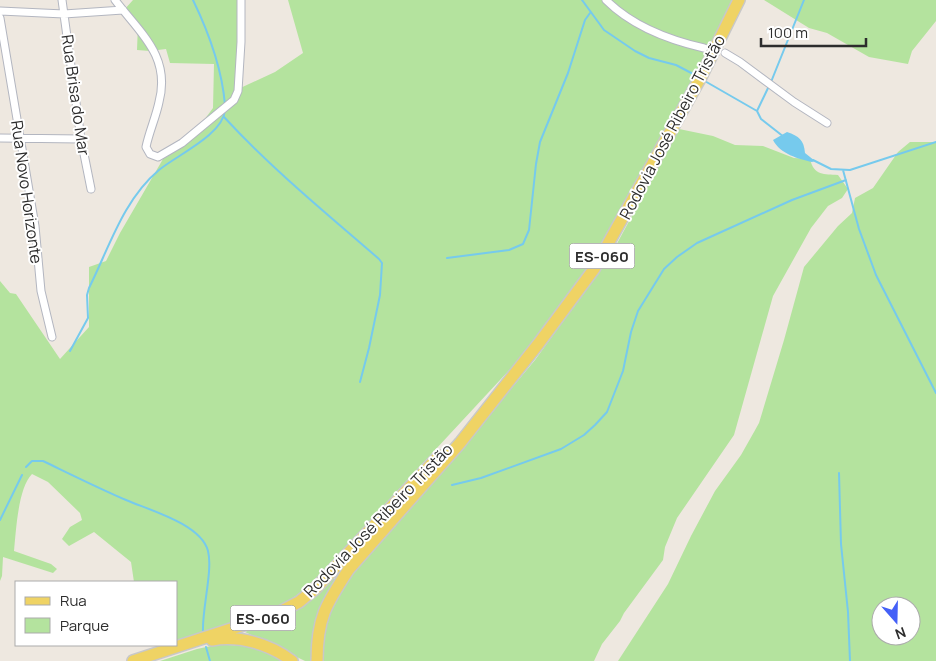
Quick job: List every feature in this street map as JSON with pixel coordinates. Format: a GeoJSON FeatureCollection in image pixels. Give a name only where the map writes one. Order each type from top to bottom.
{"type":"FeatureCollection","features":[{"type":"Feature","properties":{"kind":"main road","name":"Rodovia José Ribeiro Tristão"},"geometry":{"type":"LineString","coordinates":[[317,661],[317,637],[323,614],[333,594],[349,569],[477,421],[539,343],[600,259],[702,75],[740,0]]}},
{"type":"Feature","properties":{"kind":"main road","name":"Rodovia José Ribeiro Tristão"},"geometry":{"type":"LineString","coordinates":[[132,661],[274,615],[299,602],[316,588],[423,471],[477,421]]}},
{"type":"Feature","properties":{"kind":"main road"},"geometry":{"type":"LineString","coordinates":[[170,649],[214,640],[235,639],[260,644],[279,652],[292,661]]}},
{"type":"Feature","properties":{"kind":"street","name":"Rua Brisa do Mar"},"geometry":{"type":"LineString","coordinates":[[62,0],[80,138],[92,189]]}},
{"type":"Feature","properties":{"kind":"street"},"geometry":{"type":"LineString","coordinates":[[115,0],[134,21],[153,47],[161,68],[162,86],[160,100],[146,147],[150,154],[155,157],[161,157],[182,143],[234,100],[238,91],[241,0]]}},
{"type":"Feature","properties":{"kind":"street"},"geometry":{"type":"LineString","coordinates":[[606,0],[623,14],[644,26],[674,40],[704,48]]}},
{"type":"Feature","properties":{"kind":"street"},"geometry":{"type":"LineString","coordinates":[[0,11],[64,14],[123,10]]}},
{"type":"Feature","properties":{"kind":"street","name":"Rua Novo Horizonte"},"geometry":{"type":"LineString","coordinates":[[0,18],[35,226],[41,291],[52,336]]}},
{"type":"Feature","properties":{"kind":"street"},"geometry":{"type":"LineString","coordinates":[[725,53],[827,123]]}},
{"type":"Feature","properties":{"kind":"street"},"geometry":{"type":"LineString","coordinates":[[0,138],[80,138]]}},
{"type":"Feature","properties":{"kind":"green space"},"geometry":{"type":"Polygon","coordinates":[[[133,0],[244,0],[236,90],[275,72],[303,53],[288,0],[736,0],[605,244],[526,352],[303,590],[285,603],[257,616],[184,640],[178,640],[178,581],[134,581],[131,562],[94,532],[69,546],[62,539],[70,527],[82,520],[80,513],[48,482],[32,474],[27,481],[21,499],[14,551],[51,564],[57,569],[53,573],[3,557],[0,581],[0,281],[10,293],[16,294],[60,359],[89,327],[89,267],[106,261],[163,159],[187,143],[213,108],[214,64],[170,63],[166,49],[137,50],[138,25],[124,10],[133,0]]]}},
{"type":"Feature","properties":{"kind":"green space"},"geometry":{"type":"Polygon","coordinates":[[[764,0],[936,0],[936,21],[912,51],[908,64],[869,57],[827,33],[809,28],[764,0]]]}},
{"type":"Feature","properties":{"kind":"green space"},"geometry":{"type":"Polygon","coordinates":[[[679,129],[713,136],[735,145],[763,146],[794,158],[810,159],[814,169],[824,174],[838,175],[848,189],[842,198],[828,206],[811,228],[773,296],[734,435],[677,518],[665,547],[663,560],[602,644],[594,661],[320,661],[322,624],[340,589],[401,514],[471,437],[535,360],[614,249],[679,129]]]}},
{"type":"Feature","properties":{"kind":"green space"},"geometry":{"type":"Polygon","coordinates":[[[910,142],[936,142],[936,661],[618,661],[668,584],[715,491],[741,455],[759,423],[804,267],[838,226],[852,213],[855,198],[873,188],[898,152],[910,142]]]}},
{"type":"Feature","properties":{"kind":"green space"},"geometry":{"type":"Polygon","coordinates":[[[331,579],[335,579],[336,583],[313,642],[311,661],[305,661],[245,632],[298,609],[331,579]]]}},
{"type":"Feature","properties":{"kind":"green space"},"geometry":{"type":"Polygon","coordinates":[[[216,645],[251,647],[283,661],[160,661],[216,645]]]}},
{"type":"Feature","properties":{"kind":"water"},"geometry":{"type":"Polygon","coordinates":[[[787,132],[800,139],[805,153],[815,161],[812,162],[790,155],[776,145],[773,140],[787,132]]]}},
{"type":"Feature","properties":{"kind":"waterway"},"geometry":{"type":"LineString","coordinates":[[193,0],[214,51],[225,105]]}},
{"type":"Feature","properties":{"kind":"waterway"},"geometry":{"type":"LineString","coordinates":[[582,0],[604,30],[635,51],[649,58],[676,65],[697,76]]}},
{"type":"Feature","properties":{"kind":"waterway"},"geometry":{"type":"LineString","coordinates":[[771,82],[804,0]]}},
{"type":"Feature","properties":{"kind":"waterway"},"geometry":{"type":"LineString","coordinates":[[447,258],[509,250],[523,244],[529,230],[540,142],[568,73],[585,20],[590,13]]}},
{"type":"Feature","properties":{"kind":"waterway"},"geometry":{"type":"LineString","coordinates":[[703,80],[757,111],[761,119],[784,137]]}},
{"type":"Feature","properties":{"kind":"waterway"},"geometry":{"type":"LineString","coordinates":[[757,111],[769,86]]}},
{"type":"Feature","properties":{"kind":"waterway"},"geometry":{"type":"LineString","coordinates":[[70,351],[88,318],[87,295],[89,288],[126,210],[146,182],[159,170],[198,144],[216,128],[225,110]]}},
{"type":"Feature","properties":{"kind":"waterway"},"geometry":{"type":"LineString","coordinates":[[224,117],[280,173],[382,263],[380,295],[360,382]]}},
{"type":"Feature","properties":{"kind":"waterway"},"geometry":{"type":"LineString","coordinates":[[813,160],[831,169],[850,170],[936,142]]}},
{"type":"Feature","properties":{"kind":"waterway"},"geometry":{"type":"LineString","coordinates":[[843,170],[859,229],[876,275],[936,393]]}},
{"type":"Feature","properties":{"kind":"waterway"},"geometry":{"type":"LineString","coordinates":[[452,485],[481,478],[561,449],[584,435],[595,425],[607,412],[623,371],[631,332],[638,311],[664,269],[677,257],[697,243],[792,200],[846,180]]}},
{"type":"Feature","properties":{"kind":"waterway"},"geometry":{"type":"LineString","coordinates":[[26,467],[32,461],[43,461],[173,519],[195,533],[203,541],[208,551],[209,559],[203,631]]}},
{"type":"Feature","properties":{"kind":"waterway"},"geometry":{"type":"LineString","coordinates":[[839,473],[841,544],[848,612],[850,661]]}},
{"type":"Feature","properties":{"kind":"waterway"},"geometry":{"type":"LineString","coordinates":[[0,520],[22,475]]}},
{"type":"Feature","properties":{"kind":"waterway"},"geometry":{"type":"LineString","coordinates":[[206,647],[210,661]]}}]}
